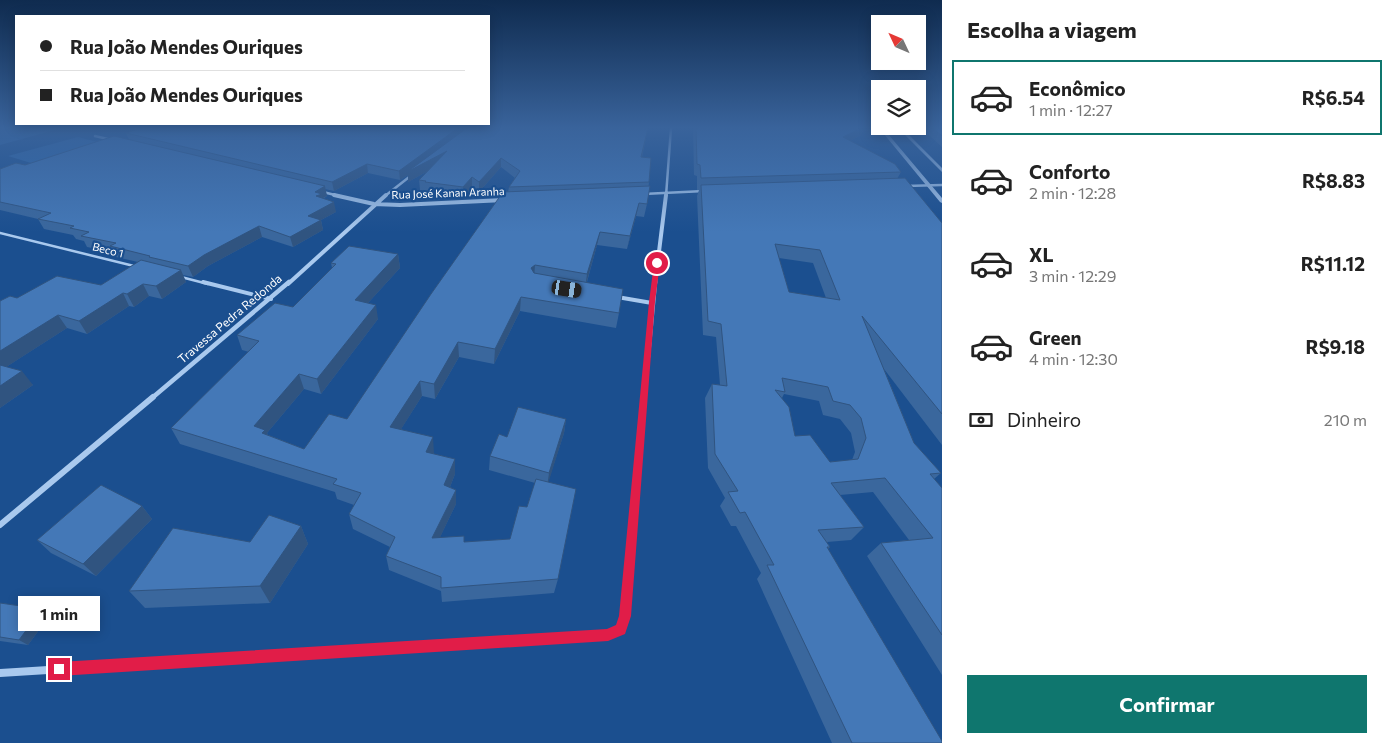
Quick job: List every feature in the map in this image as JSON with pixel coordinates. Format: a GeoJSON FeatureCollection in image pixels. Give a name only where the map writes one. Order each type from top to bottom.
{"type":"FeatureCollection","features":[{"type":"Feature","properties":{"kind":"street"},"geometry":{"type":"LineString","coordinates":[[0,673],[608,635],[620,629],[625,616],[652,302],[668,163]]}},
{"type":"Feature","properties":{"kind":"street"},"geometry":{"type":"LineString","coordinates":[[910,163],[942,201]]}},
{"type":"Feature","properties":{"kind":"street","name":"Travessa Pedra Redonda"},"geometry":{"type":"LineString","coordinates":[[0,525],[271,299],[374,204],[420,169]]}},
{"type":"Feature","properties":{"kind":"street"},"geometry":{"type":"LineString","coordinates":[[897,186],[942,185]]}},
{"type":"Feature","properties":{"kind":"street","name":"Rua José Kanan Aranha"},"geometry":{"type":"LineString","coordinates":[[315,190],[374,204],[400,205],[508,200]]}},
{"type":"Feature","properties":{"kind":"street"},"geometry":{"type":"LineString","coordinates":[[635,194],[713,191]]}},
{"type":"Feature","properties":{"kind":"lane","name":"Beco 1"},"geometry":{"type":"LineString","coordinates":[[0,233],[145,268]]}},
{"type":"Feature","properties":{"kind":"lane"},"geometry":{"type":"LineString","coordinates":[[174,276],[271,299]]}},
{"type":"Feature","properties":{"kind":"lane"},"geometry":{"type":"LineString","coordinates":[[615,296],[652,302]]}},
{"type":"Feature","properties":{"kind":"shaded area"},"geometry":{"type":"Polygon","coordinates":[[[30,163],[51,163],[41,166],[30,163]]]}},
{"type":"Feature","properties":{"kind":"building"},"geometry":{"type":"Polygon","coordinates":[[[16,163],[25,165],[32,163],[227,163],[325,186],[315,192],[322,194],[316,196],[334,202],[308,216],[321,220],[290,237],[259,226],[204,255],[188,266],[110,246],[116,243],[81,236],[89,232],[70,228],[74,226],[38,219],[51,213],[0,202],[0,169],[16,163]]]}},
{"type":"Feature","properties":{"kind":"building"},"geometry":{"type":"Polygon","coordinates":[[[251,163],[410,163],[399,171],[367,164],[332,182],[251,163]]]}},
{"type":"Feature","properties":{"kind":"building"},"geometry":{"type":"Polygon","coordinates":[[[420,163],[425,163],[407,172],[420,163]]]}},
{"type":"Feature","properties":{"kind":"building"},"geometry":{"type":"Polygon","coordinates":[[[436,163],[497,163],[479,182],[472,177],[463,187],[419,180],[436,163]]]}},
{"type":"Feature","properties":{"kind":"building"},"geometry":{"type":"Polygon","coordinates":[[[508,163],[651,163],[649,182],[509,187],[520,171],[508,163]]]}},
{"type":"Feature","properties":{"kind":"building"},"geometry":{"type":"Polygon","coordinates":[[[892,163],[901,172],[701,178],[700,165],[697,164],[892,163]]]}},
{"type":"Feature","properties":{"kind":"building"},"geometry":{"type":"Polygon","coordinates":[[[905,178],[942,223],[942,414],[862,316],[914,443],[941,473],[930,474],[942,488],[942,635],[881,543],[933,538],[885,478],[831,483],[864,527],[818,530],[830,547],[827,547],[942,743],[852,743],[767,565],[774,565],[745,512],[740,513],[728,492],[738,491],[715,454],[712,384],[727,386],[721,324],[708,321],[701,185],[905,178]],[[775,244],[789,292],[840,300],[820,250],[775,244]],[[782,378],[785,392],[775,390],[789,407],[795,436],[810,435],[830,462],[858,459],[866,438],[861,418],[850,405],[833,401],[828,387],[782,378]]]}},
{"type":"Feature","properties":{"kind":"building"},"geometry":{"type":"Polygon","coordinates":[[[650,186],[647,204],[639,203],[630,236],[600,232],[587,274],[535,265],[531,268],[534,273],[623,289],[619,313],[521,297],[495,349],[458,342],[434,384],[420,381],[390,427],[433,437],[426,452],[455,459],[444,485],[456,490],[432,538],[464,536],[464,542],[510,539],[519,506],[527,507],[536,479],[576,489],[558,579],[441,588],[441,577],[386,556],[395,537],[349,514],[361,493],[333,484],[337,479],[171,428],[259,341],[237,335],[275,303],[293,307],[336,264],[331,263],[349,246],[398,254],[355,300],[376,305],[317,379],[299,374],[254,426],[265,430],[262,433],[304,449],[329,414],[347,419],[431,294],[503,192],[650,186]]]}},
{"type":"Feature","properties":{"kind":"building"},"geometry":{"type":"Polygon","coordinates":[[[141,260],[181,270],[156,286],[143,284],[127,294],[123,293],[79,321],[58,315],[0,351],[0,301],[10,296],[17,298],[57,276],[101,285],[141,260]]]}},
{"type":"Feature","properties":{"kind":"building"},"geometry":{"type":"Polygon","coordinates":[[[0,365],[22,371],[0,386],[0,365]]]}},
{"type":"Feature","properties":{"kind":"building"},"geometry":{"type":"Polygon","coordinates":[[[518,407],[566,419],[549,473],[490,456],[499,434],[507,437],[518,407]]]}},
{"type":"Feature","properties":{"kind":"building"},"geometry":{"type":"Polygon","coordinates":[[[101,485],[142,506],[83,564],[37,540],[101,485]]]}},
{"type":"Feature","properties":{"kind":"building"},"geometry":{"type":"Polygon","coordinates":[[[269,515],[301,526],[260,586],[129,591],[173,528],[250,542],[269,515]]]}},
{"type":"Feature","properties":{"kind":"building"},"geometry":{"type":"Polygon","coordinates":[[[0,603],[42,609],[19,640],[0,637],[0,603]]]}},
{"type":"Feature","properties":{"kind":"route"},"geometry":{"type":"LineString","coordinates":[[59,669],[608,635],[620,629],[625,616],[657,263]]}}]}
